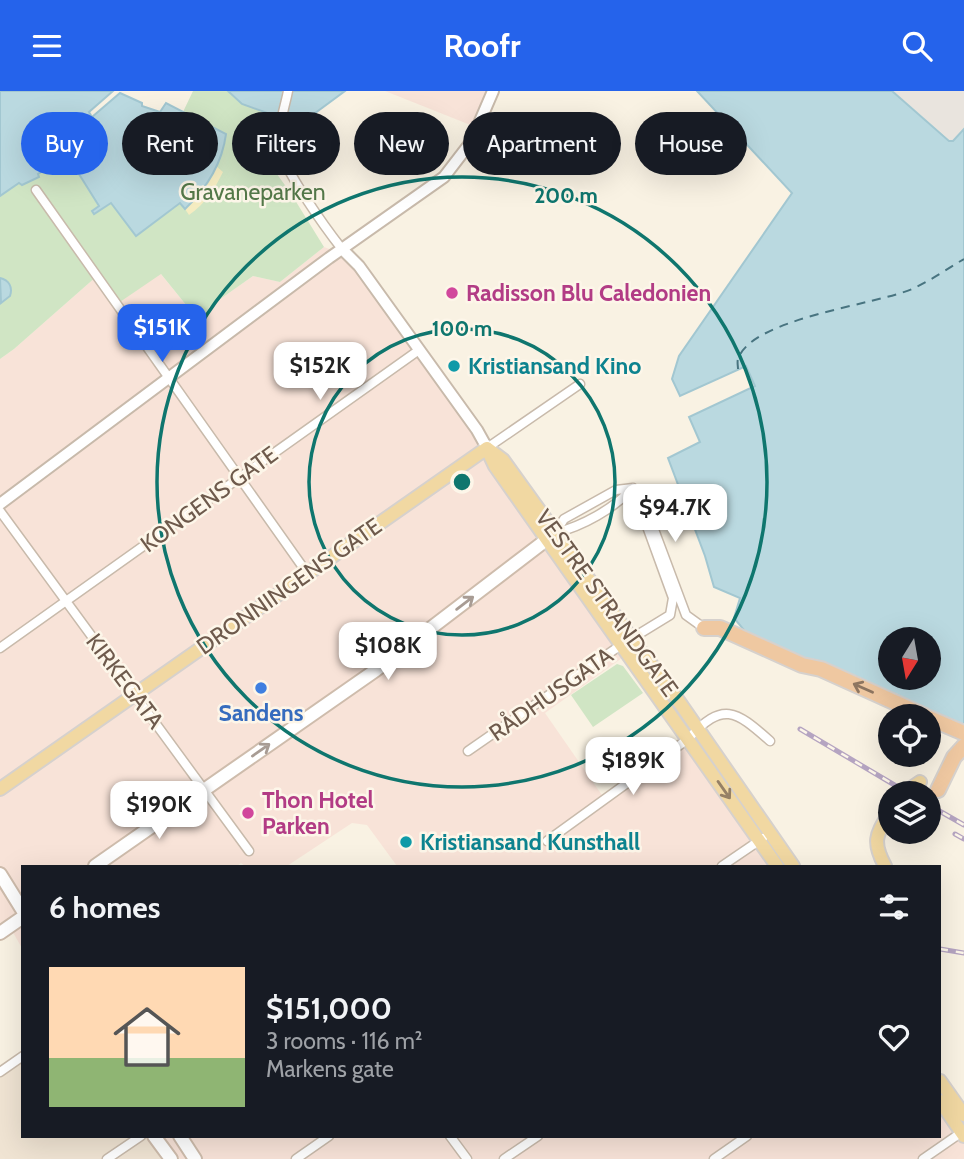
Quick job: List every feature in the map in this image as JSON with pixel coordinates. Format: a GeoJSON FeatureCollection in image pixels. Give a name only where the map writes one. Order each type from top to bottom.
{"type":"FeatureCollection","features":[{"type":"Feature","properties":{"kind":"highway"},"geometry":{"type":"LineString","coordinates":[[704,628],[720,628],[898,704]]}},
{"type":"Feature","properties":{"kind":"highway"},"geometry":{"type":"LineString","coordinates":[[941,723],[964,733]]}},
{"type":"Feature","properties":{"kind":"highway"},"geometry":{"type":"LineString","coordinates":[[941,784],[954,757],[964,746]]}},
{"type":"Feature","properties":{"kind":"main road","name":"VESTRE STRANDGATE"},"geometry":{"type":"LineString","coordinates":[[487,448],[495,466],[551,538],[764,837],[792,865]]}},
{"type":"Feature","properties":{"kind":"main road","name":"DRONNINGENS GATE"},"geometry":{"type":"LineString","coordinates":[[0,789],[487,448]]}},
{"type":"Feature","properties":{"kind":"main road"},"geometry":{"type":"LineString","coordinates":[[96,865],[376,670],[551,538]]}},
{"type":"Feature","properties":{"kind":"main road"},"geometry":{"type":"LineString","coordinates":[[878,835],[876,843],[885,865]]}},
{"type":"Feature","properties":{"kind":"main road","name":"VESTRE STRANDGATE"},"geometry":{"type":"LineString","coordinates":[[764,837],[777,865]]}},
{"type":"Feature","properties":{"kind":"main road"},"geometry":{"type":"LineString","coordinates":[[0,874],[21,908]]}},
{"type":"Feature","properties":{"kind":"main road"},"geometry":{"type":"LineString","coordinates":[[0,933],[21,919]]}},
{"type":"Feature","properties":{"kind":"main road"},"geometry":{"type":"LineString","coordinates":[[941,1082],[964,1115]]}},
{"type":"Feature","properties":{"kind":"main road"},"geometry":{"type":"LineString","coordinates":[[941,1102],[963,1134]]}},
{"type":"Feature","properties":{"kind":"main road"},"geometry":{"type":"LineString","coordinates":[[155,1138],[171,1159]]}},
{"type":"Feature","properties":{"kind":"main road"},"geometry":{"type":"LineString","coordinates":[[181,1138],[195,1159]]}},
{"type":"Feature","properties":{"kind":"street"},"geometry":{"type":"LineString","coordinates":[[289,91],[279,141],[281,152],[299,188],[342,249]]}},
{"type":"Feature","properties":{"kind":"street"},"geometry":{"type":"LineString","coordinates":[[0,504],[410,198],[444,177],[471,142],[493,91]]}},
{"type":"Feature","properties":{"kind":"street"},"geometry":{"type":"LineString","coordinates":[[36,190],[307,573]]}},
{"type":"Feature","properties":{"kind":"street","name":"VESTRE STRANDGATE"},"geometry":{"type":"LineString","coordinates":[[342,249],[359,266],[487,448]]}},
{"type":"Feature","properties":{"kind":"street","name":"KONGENS GATE"},"geometry":{"type":"LineString","coordinates":[[0,648],[419,350]]}},
{"type":"Feature","properties":{"kind":"street","name":"DRONNINGENS GATE"},"geometry":{"type":"LineString","coordinates":[[487,448],[580,384]]}},
{"type":"Feature","properties":{"kind":"street"},"geometry":{"type":"LineString","coordinates":[[551,538],[619,502],[633,488],[646,508],[686,615],[704,628]]}},
{"type":"Feature","properties":{"kind":"street","name":"RÅDHUSGATA"},"geometry":{"type":"LineString","coordinates":[[468,751],[626,642],[670,615],[673,599],[633,488]]}},
{"type":"Feature","properties":{"kind":"street","name":"KIRKEGATA"},"geometry":{"type":"LineString","coordinates":[[0,511],[249,851]]}},
{"type":"Feature","properties":{"kind":"street"},"geometry":{"type":"LineString","coordinates":[[547,841],[714,716],[730,713],[748,721],[771,741]]}},
{"type":"Feature","properties":{"kind":"street"},"geometry":{"type":"LineString","coordinates":[[723,865],[764,837]]}},
{"type":"Feature","properties":{"kind":"street"},"geometry":{"type":"LineString","coordinates":[[0,1072],[21,1057]]}},
{"type":"Feature","properties":{"kind":"street"},"geometry":{"type":"LineString","coordinates":[[923,1159],[963,1134]]}},
{"type":"Feature","properties":{"kind":"street"},"geometry":{"type":"LineString","coordinates":[[107,1159],[138,1138]]}},
{"type":"Feature","properties":{"kind":"street"},"geometry":{"type":"LineString","coordinates":[[296,1159],[327,1138]]}},
{"type":"Feature","properties":{"kind":"street"},"geometry":{"type":"LineString","coordinates":[[451,1138],[467,1159]]}},
{"type":"Feature","properties":{"kind":"street"},"geometry":{"type":"LineString","coordinates":[[504,1159],[535,1138]]}},
{"type":"Feature","properties":{"kind":"street"},"geometry":{"type":"LineString","coordinates":[[714,1159],[744,1138]]}},
{"type":"Feature","properties":{"kind":"shaded area"},"geometry":{"type":"Polygon","coordinates":[[[385,91],[494,91],[485,112],[463,112],[463,122],[449,116],[449,112],[438,112],[385,91]]]}},
{"type":"Feature","properties":{"kind":"shaded area"},"geometry":{"type":"Polygon","coordinates":[[[893,91],[964,91],[964,128],[952,142],[893,91]]]}},
{"type":"Feature","properties":{"kind":"shaded area"},"geometry":{"type":"Polygon","coordinates":[[[324,247],[335,251],[357,270],[629,653],[545,713],[604,798],[688,745],[772,865],[396,865],[367,825],[352,823],[289,865],[21,865],[21,946],[6,920],[0,923],[0,359],[97,276],[117,304],[160,273],[191,311],[209,307],[253,276],[280,282],[324,247]]]}},
{"type":"Feature","properties":{"kind":"shaded area"},"geometry":{"type":"Polygon","coordinates":[[[21,1051],[21,1138],[147,1138],[161,1159],[0,1159],[0,1066],[21,1051]]]}},
{"type":"Feature","properties":{"kind":"shaded area"},"geometry":{"type":"Polygon","coordinates":[[[941,1101],[964,1144],[964,1159],[180,1159],[163,1138],[941,1138],[941,1101]]]}},
{"type":"Feature","properties":{"kind":"green space","name":"Gravaneparken"},"geometry":{"type":"Polygon","coordinates":[[[193,91],[228,91],[242,104],[264,112],[232,112],[232,175],[278,175],[324,247],[280,282],[253,276],[209,307],[204,321],[191,311],[161,274],[117,304],[97,276],[0,359],[0,196],[33,175],[79,175],[99,207],[94,214],[111,203],[136,236],[180,202],[185,209],[204,175],[218,175],[218,149],[226,134],[218,130],[218,112],[183,112],[193,91]]]}},
{"type":"Feature","properties":{"kind":"green space"},"geometry":{"type":"Polygon","coordinates":[[[617,664],[623,666],[643,693],[593,727],[571,695],[617,664]]]}},
{"type":"Feature","properties":{"kind":"sand"},"geometry":{"type":"Polygon","coordinates":[[[218,168],[223,172],[205,201],[189,215],[183,206],[192,199],[209,175],[218,175],[218,168]]]}},
{"type":"Feature","properties":{"kind":"water"},"geometry":{"type":"Polygon","coordinates":[[[0,91],[113,91],[89,112],[21,112],[21,175],[39,177],[22,185],[19,183],[0,196],[0,91]]]}},
{"type":"Feature","properties":{"kind":"water"},"geometry":{"type":"Polygon","coordinates":[[[228,91],[345,91],[316,112],[265,112],[242,104],[228,91]]]}},
{"type":"Feature","properties":{"kind":"water"},"geometry":{"type":"Polygon","coordinates":[[[697,91],[892,91],[949,141],[953,141],[964,129],[964,727],[941,717],[941,704],[910,704],[748,635],[734,618],[740,598],[714,587],[668,458],[700,442],[689,417],[755,386],[746,366],[680,396],[672,379],[679,356],[792,193],[747,145],[747,112],[717,112],[697,91]]]}},
{"type":"Feature","properties":{"kind":"water"},"geometry":{"type":"Polygon","coordinates":[[[120,93],[142,103],[142,106],[160,112],[122,112],[122,175],[212,175],[185,209],[180,203],[136,236],[111,203],[94,214],[92,211],[99,206],[80,175],[108,175],[108,112],[98,112],[120,93]]]}},
{"type":"Feature","properties":{"kind":"water"},"geometry":{"type":"Polygon","coordinates":[[[166,103],[183,112],[160,112],[166,103]]]}},
{"type":"Feature","properties":{"kind":"water"},"geometry":{"type":"Polygon","coordinates":[[[218,130],[226,134],[218,162],[218,130]]]}},
{"type":"Feature","properties":{"kind":"water"},"geometry":{"type":"Polygon","coordinates":[[[0,278],[11,287],[10,296],[1,303],[0,278]]]}},
{"type":"Feature","properties":{"kind":"ferry route"},"geometry":{"type":"LineString","coordinates":[[738,369],[738,359],[748,345],[766,333],[789,323],[912,289],[964,259]]}},
{"type":"Feature","properties":{"kind":"railway"},"geometry":{"type":"LineString","coordinates":[[800,729],[888,781]]}},
{"type":"Feature","properties":{"kind":"railway"},"geometry":{"type":"LineString","coordinates":[[941,812],[964,825]]}},
{"type":"Feature","properties":{"kind":"railway"},"geometry":{"type":"LineString","coordinates":[[955,834],[964,839]]}},
{"type":"Feature","properties":{"kind":"railway"},"geometry":{"type":"LineString","coordinates":[[941,949],[964,953]]}},
{"type":"Feature","properties":{"kind":"place","name":"Radisson Blu Caledonien"},"geometry":{"type":"Point","coordinates":[452,293]}},
{"type":"Feature","properties":{"kind":"place","name":"Kristiansand Kino"},"geometry":{"type":"Point","coordinates":[454,366]}},
{"type":"Feature","properties":{"kind":"place","name":"Sandens"},"geometry":{"type":"Point","coordinates":[261,688]}},
{"type":"Feature","properties":{"kind":"place","name":"Thon Hotel Parken"},"geometry":{"type":"Point","coordinates":[248,813]}},
{"type":"Feature","properties":{"kind":"place","name":"Kristiansand Kunsthall"},"geometry":{"type":"Point","coordinates":[406,842]}}]}
